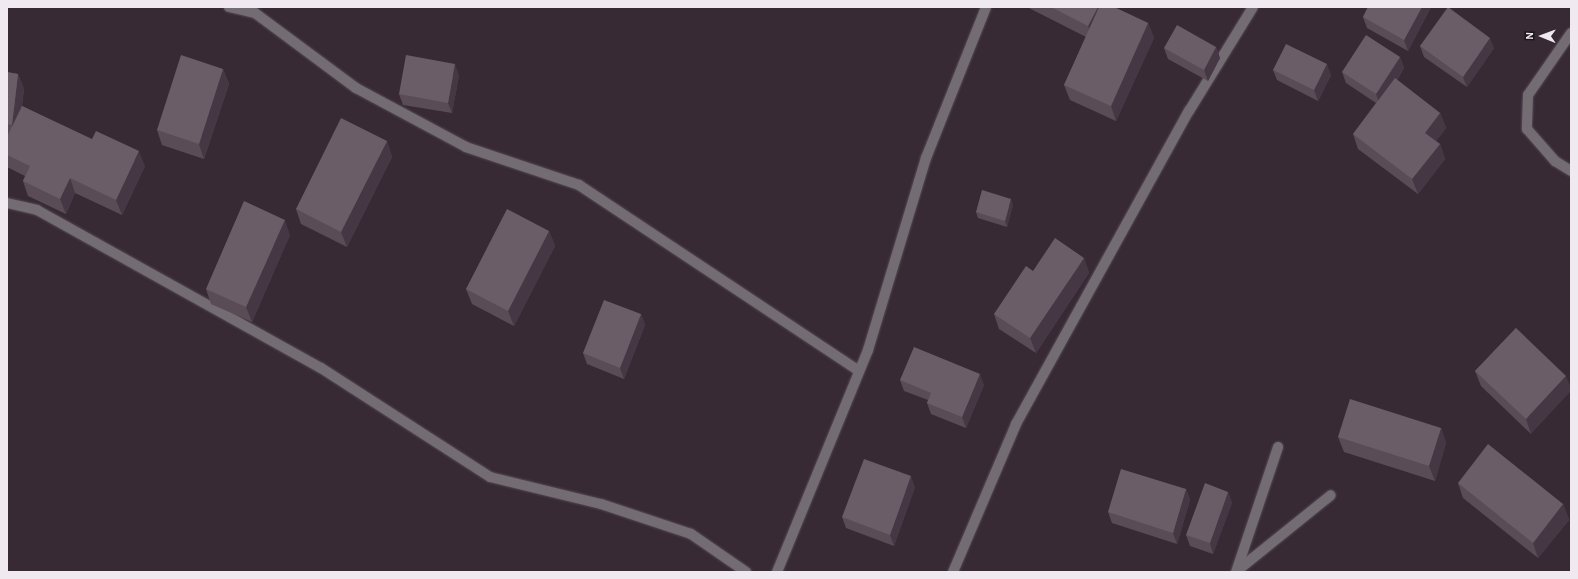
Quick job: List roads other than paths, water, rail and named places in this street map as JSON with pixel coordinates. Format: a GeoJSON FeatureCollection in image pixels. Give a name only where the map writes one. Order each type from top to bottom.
{"type":"FeatureCollection","features":[{"type":"Feature","properties":{"kind":"street"},"geometry":{"type":"LineString","coordinates":[[229,7],[255,13],[356,88],[466,147],[579,185],[859,372]]}},
{"type":"Feature","properties":{"kind":"street"},"geometry":{"type":"LineString","coordinates":[[777,572],[859,372],[926,158],[986,7]]}},
{"type":"Feature","properties":{"kind":"street"},"geometry":{"type":"LineString","coordinates":[[953,572],[1016,424],[1189,111],[1253,7]]}},
{"type":"Feature","properties":{"kind":"street"},"geometry":{"type":"LineString","coordinates":[[1571,33],[1528,95],[1527,130],[1555,161],[1571,171]]}},
{"type":"Feature","properties":{"kind":"street"},"geometry":{"type":"LineString","coordinates":[[7,203],[37,210],[321,368],[490,477],[601,504],[691,534],[746,572]]}},
{"type":"Feature","properties":{"kind":"street"},"geometry":{"type":"LineString","coordinates":[[1237,571],[1278,447]]}},
{"type":"Feature","properties":{"kind":"street"},"geometry":{"type":"LineString","coordinates":[[1237,571],[1331,495]]}}]}
